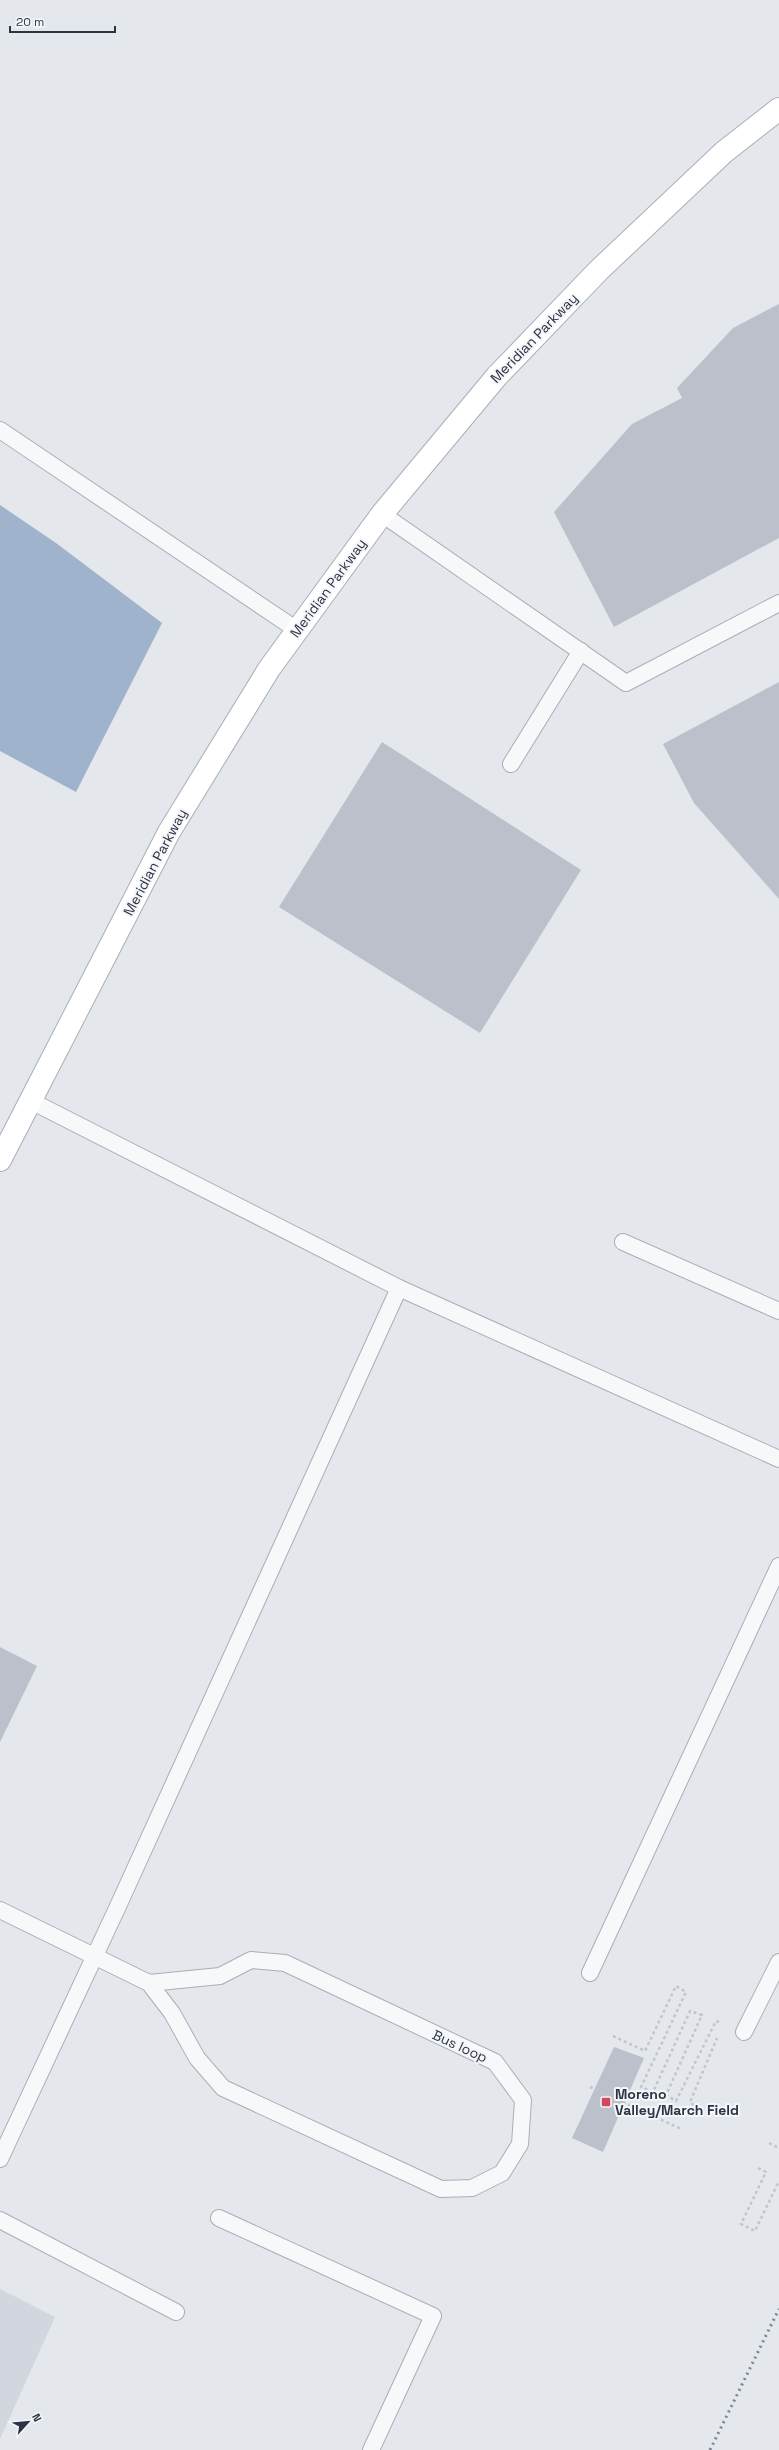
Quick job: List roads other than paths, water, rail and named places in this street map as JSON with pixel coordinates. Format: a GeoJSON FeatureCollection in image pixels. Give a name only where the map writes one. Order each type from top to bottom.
{"type":"FeatureCollection","features":[{"type":"Feature","properties":{"kind":"main road","name":"Meridian Parkway"},"geometry":{"type":"LineString","coordinates":[[0,1160],[169,832],[269,669],[382,514],[497,376],[599,270],[724,152],[779,109]]}},
{"type":"Feature","properties":{"kind":"lane"},"geometry":{"type":"LineString","coordinates":[[0,430],[297,630]]}},
{"type":"Feature","properties":{"kind":"lane"},"geometry":{"type":"LineString","coordinates":[[382,514],[626,683],[779,603]]}},
{"type":"Feature","properties":{"kind":"lane"},"geometry":{"type":"LineString","coordinates":[[511,764],[581,651]]}},
{"type":"Feature","properties":{"kind":"lane"},"geometry":{"type":"LineString","coordinates":[[31,1101],[399,1288],[779,1459]]}},
{"type":"Feature","properties":{"kind":"lane"},"geometry":{"type":"LineString","coordinates":[[623,1242],[779,1311]]}},
{"type":"Feature","properties":{"kind":"lane"},"geometry":{"type":"LineString","coordinates":[[0,2159],[95,1956],[399,1288]]}},
{"type":"Feature","properties":{"kind":"lane"},"geometry":{"type":"LineString","coordinates":[[590,1974],[779,1566]]}},
{"type":"Feature","properties":{"kind":"lane","name":"Bus loop"},"geometry":{"type":"LineString","coordinates":[[0,1910],[149,1983],[172,2013],[198,2058],[223,2088],[441,2189],[472,2188],[502,2173],[520,2144],[523,2100],[495,2062],[285,1964],[251,1960],[220,1976],[149,1983]]}},
{"type":"Feature","properties":{"kind":"lane"},"geometry":{"type":"LineString","coordinates":[[744,2032],[779,1962]]}},
{"type":"Feature","properties":{"kind":"lane"},"geometry":{"type":"LineString","coordinates":[[219,2218],[432,2316],[371,2450]]}},
{"type":"Feature","properties":{"kind":"lane"},"geometry":{"type":"LineString","coordinates":[[0,2220],[176,2312]]}},
{"type":"Feature","properties":{"kind":"water"},"geometry":{"type":"Polygon","coordinates":[[[0,505],[56,543],[162,623],[76,792],[0,751],[0,505]]]}},
{"type":"Feature","properties":{"kind":"railway"},"geometry":{"type":"LineString","coordinates":[[710,2450],[779,2309]]}},
{"type":"Feature","properties":{"kind":"place","name":"Moreno Valley/March Field"},"geometry":{"type":"Point","coordinates":[606,2102]}}]}
